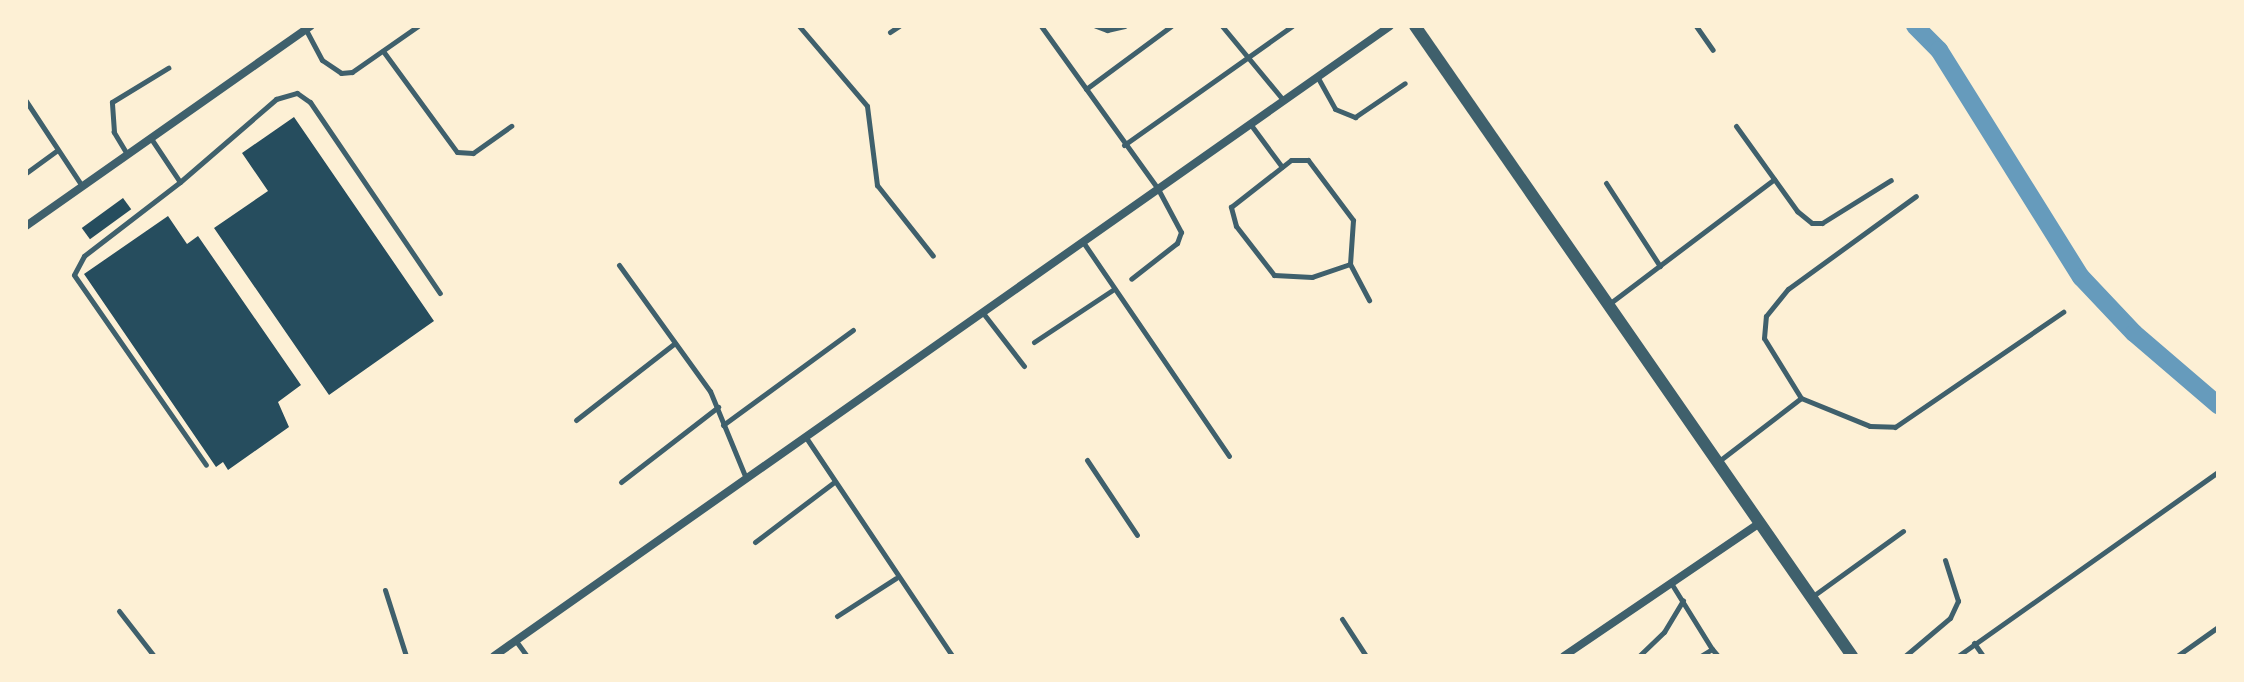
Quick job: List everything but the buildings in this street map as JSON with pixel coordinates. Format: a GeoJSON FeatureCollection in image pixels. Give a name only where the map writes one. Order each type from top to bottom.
{"type":"FeatureCollection","features":[{"type":"Feature","properties":{"kind":"street"},"geometry":{"type":"LineString","coordinates":[[494,656],[745,476],[983,313],[1390,26]]}},
{"type":"Feature","properties":{"kind":"street"},"geometry":{"type":"LineString","coordinates":[[1415,26],[1606,306],[1852,656]]}},
{"type":"Feature","properties":{"kind":"street"},"geometry":{"type":"LineString","coordinates":[[26,226],[309,28]]}},
{"type":"Feature","properties":{"kind":"street"},"geometry":{"type":"LineString","coordinates":[[1564,656],[1758,524]]}},
{"type":"Feature","properties":{"kind":"lane"},"geometry":{"type":"LineString","coordinates":[[309,28],[322,60],[341,73],[352,72],[418,26]]}},
{"type":"Feature","properties":{"kind":"lane"},"geometry":{"type":"LineString","coordinates":[[799,26],[867,106],[882,196],[933,256]]}},
{"type":"Feature","properties":{"kind":"lane"},"geometry":{"type":"LineString","coordinates":[[890,32],[899,26]]}},
{"type":"Feature","properties":{"kind":"lane"},"geometry":{"type":"LineString","coordinates":[[1041,26],[1158,189],[1181,232],[1177,243],[1131,279]]}},
{"type":"Feature","properties":{"kind":"lane"},"geometry":{"type":"LineString","coordinates":[[1096,26],[1107,30],[1125,26]]}},
{"type":"Feature","properties":{"kind":"lane"},"geometry":{"type":"LineString","coordinates":[[1086,89],[1171,26]]}},
{"type":"Feature","properties":{"kind":"lane"},"geometry":{"type":"LineString","coordinates":[[1222,26],[1284,101]]}},
{"type":"Feature","properties":{"kind":"lane"},"geometry":{"type":"LineString","coordinates":[[1124,145],[1292,26]]}},
{"type":"Feature","properties":{"kind":"lane"},"geometry":{"type":"LineString","coordinates":[[1696,26],[1713,50]]}},
{"type":"Feature","properties":{"kind":"lane"},"geometry":{"type":"LineString","coordinates":[[383,51],[457,152],[473,153],[511,126]]}},
{"type":"Feature","properties":{"kind":"lane"},"geometry":{"type":"LineString","coordinates":[[128,155],[114,132],[112,102],[168,68]]}},
{"type":"Feature","properties":{"kind":"lane"},"geometry":{"type":"LineString","coordinates":[[1318,78],[1335,109],[1355,117],[1405,83]]}},
{"type":"Feature","properties":{"kind":"lane"},"geometry":{"type":"LineString","coordinates":[[206,465],[74,275],[84,256],[180,182],[276,99],[297,93],[310,102],[440,293]]}},
{"type":"Feature","properties":{"kind":"lane"},"geometry":{"type":"LineString","coordinates":[[26,101],[82,186]]}},
{"type":"Feature","properties":{"kind":"lane"},"geometry":{"type":"LineString","coordinates":[[1251,125],[1282,167]]}},
{"type":"Feature","properties":{"kind":"lane"},"geometry":{"type":"LineString","coordinates":[[1736,126],[1804,219],[1822,223],[1891,180]]}},
{"type":"Feature","properties":{"kind":"lane"},"geometry":{"type":"LineString","coordinates":[[152,140],[180,182]]}},
{"type":"Feature","properties":{"kind":"lane"},"geometry":{"type":"LineString","coordinates":[[26,173],[58,150]]}},
{"type":"Feature","properties":{"kind":"lane"},"geometry":{"type":"LineString","coordinates":[[1350,264],[1312,277],[1274,275],[1230,215],[1236,198],[1299,158],[1316,168],[1353,220],[1350,264],[1369,300]]}},
{"type":"Feature","properties":{"kind":"lane"},"geometry":{"type":"LineString","coordinates":[[1606,306],[1774,179]]}},
{"type":"Feature","properties":{"kind":"lane"},"geometry":{"type":"LineString","coordinates":[[1606,183],[1660,266]]}},
{"type":"Feature","properties":{"kind":"lane"},"geometry":{"type":"LineString","coordinates":[[1916,196],[1788,289],[1766,316],[1764,338],[1801,398],[1870,426],[1895,427],[2063,312]]}},
{"type":"Feature","properties":{"kind":"lane"},"geometry":{"type":"LineString","coordinates":[[1083,242],[1229,456]]}},
{"type":"Feature","properties":{"kind":"lane"},"geometry":{"type":"LineString","coordinates":[[619,265],[718,407],[745,476]]}},
{"type":"Feature","properties":{"kind":"lane"},"geometry":{"type":"LineString","coordinates":[[1034,342],[1114,289]]}},
{"type":"Feature","properties":{"kind":"lane"},"geometry":{"type":"LineString","coordinates":[[983,313],[1024,366]]}},
{"type":"Feature","properties":{"kind":"lane"},"geometry":{"type":"LineString","coordinates":[[723,425],[853,330]]}},
{"type":"Feature","properties":{"kind":"lane"},"geometry":{"type":"LineString","coordinates":[[576,420],[675,343]]}},
{"type":"Feature","properties":{"kind":"lane"},"geometry":{"type":"LineString","coordinates":[[1716,463],[1801,398]]}},
{"type":"Feature","properties":{"kind":"lane"},"geometry":{"type":"LineString","coordinates":[[621,482],[718,407]]}},
{"type":"Feature","properties":{"kind":"lane"},"geometry":{"type":"LineString","coordinates":[[804,435],[896,578],[952,656]]}},
{"type":"Feature","properties":{"kind":"lane"},"geometry":{"type":"LineString","coordinates":[[1087,460],[1137,535]]}},
{"type":"Feature","properties":{"kind":"lane"},"geometry":{"type":"LineString","coordinates":[[1958,656],[2218,472]]}},
{"type":"Feature","properties":{"kind":"lane"},"geometry":{"type":"LineString","coordinates":[[755,542],[834,482]]}},
{"type":"Feature","properties":{"kind":"lane"},"geometry":{"type":"LineString","coordinates":[[1811,598],[1903,531]]}},
{"type":"Feature","properties":{"kind":"lane"},"geometry":{"type":"LineString","coordinates":[[1905,656],[1950,618],[1958,601],[1945,560]]}},
{"type":"Feature","properties":{"kind":"lane"},"geometry":{"type":"LineString","coordinates":[[837,616],[896,578]]}},
{"type":"Feature","properties":{"kind":"lane"},"geometry":{"type":"LineString","coordinates":[[1670,582],[1718,656]]}},
{"type":"Feature","properties":{"kind":"lane"},"geometry":{"type":"LineString","coordinates":[[385,590],[406,656]]}},
{"type":"Feature","properties":{"kind":"lane"},"geometry":{"type":"LineString","coordinates":[[1639,656],[1664,632],[1683,600]]}},
{"type":"Feature","properties":{"kind":"lane"},"geometry":{"type":"LineString","coordinates":[[119,611],[154,656]]}},
{"type":"Feature","properties":{"kind":"lane"},"geometry":{"type":"LineString","coordinates":[[1342,619],[1366,656]]}},
{"type":"Feature","properties":{"kind":"lane"},"geometry":{"type":"LineString","coordinates":[[2177,656],[2218,627]]}},
{"type":"Feature","properties":{"kind":"lane"},"geometry":{"type":"LineString","coordinates":[[516,641],[527,656]]}},
{"type":"Feature","properties":{"kind":"lane"},"geometry":{"type":"LineString","coordinates":[[1974,643],[1983,656]]}},
{"type":"Feature","properties":{"kind":"lane"},"geometry":{"type":"LineString","coordinates":[[1701,656],[1712,649]]}},
{"type":"Feature","properties":{"kind":"waterway"},"geometry":{"type":"LineString","coordinates":[[1915,26],[1939,50],[2081,277],[2134,333],[2218,405]]}}]}
